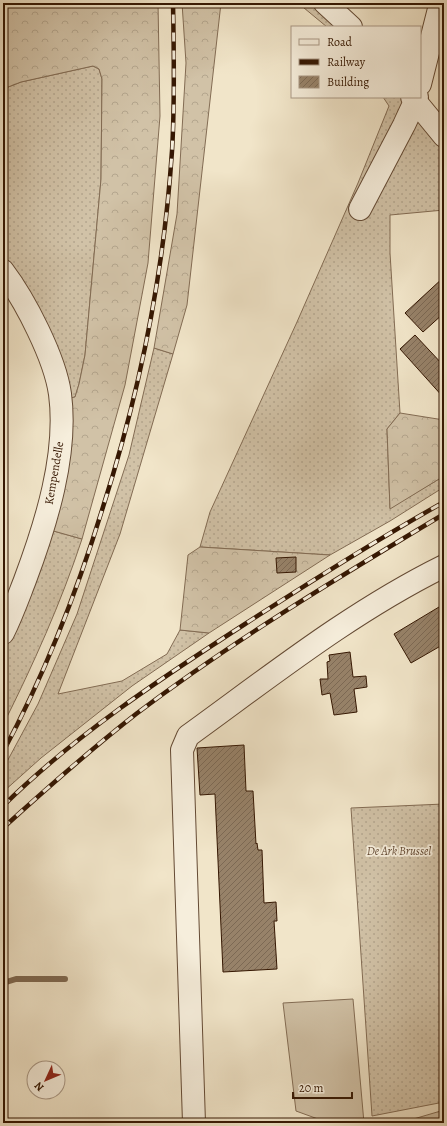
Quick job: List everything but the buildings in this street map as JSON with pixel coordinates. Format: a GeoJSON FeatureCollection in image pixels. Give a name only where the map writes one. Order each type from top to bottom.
{"type":"FeatureCollection","features":[{"type":"Feature","properties":{"kind":"street"},"geometry":{"type":"LineString","coordinates":[[325,3],[350,26]]}},
{"type":"Feature","properties":{"kind":"street"},"geometry":{"type":"LineString","coordinates":[[421,76],[440,5]]}},
{"type":"Feature","properties":{"kind":"street"},"geometry":{"type":"LineString","coordinates":[[360,209],[415,98]]}},
{"type":"Feature","properties":{"kind":"street"},"geometry":{"type":"LineString","coordinates":[[418,98],[444,136]]}},
{"type":"Feature","properties":{"kind":"street","name":"Kempendelle"},"geometry":{"type":"LineString","coordinates":[[3,271],[30,315],[41,338],[54,372],[60,394],[62,425],[59,460],[40,539],[11,617],[3,633]]}},
{"type":"Feature","properties":{"kind":"street"},"geometry":{"type":"LineString","coordinates":[[194,1123],[182,750],[188,736],[364,610],[401,588],[444,566]]}},
{"type":"Feature","properties":{"kind":"green space"},"geometry":{"type":"Polygon","coordinates":[[[3,3],[158,3],[160,116],[148,263],[125,385],[82,539],[50,530],[66,399],[75,397],[85,355],[101,179],[102,79],[99,69],[93,66],[21,82],[3,89],[3,3]]]}},
{"type":"Feature","properties":{"kind":"green space"},"geometry":{"type":"Polygon","coordinates":[[[182,3],[221,3],[187,305],[173,354],[154,348],[177,214],[186,63],[182,3]]]}},
{"type":"Feature","properties":{"kind":"green space"},"geometry":{"type":"Polygon","coordinates":[[[298,3],[339,3],[361,26],[326,26],[298,3]]]}},
{"type":"Feature","properties":{"kind":"green space"},"geometry":{"type":"Polygon","coordinates":[[[93,66],[99,69],[102,79],[101,179],[85,355],[75,397],[66,399],[31,301],[3,254],[3,89],[21,82],[93,66]]]}},
{"type":"Feature","properties":{"kind":"green space"},"geometry":{"type":"Polygon","coordinates":[[[384,98],[401,98],[444,151],[444,210],[390,215],[390,253],[400,413],[387,429],[390,508],[444,476],[444,487],[390,521],[330,555],[200,547],[210,512],[297,322],[358,183],[389,106],[384,98]]]}},
{"type":"Feature","properties":{"kind":"green space"},"geometry":{"type":"Polygon","coordinates":[[[154,348],[173,354],[120,534],[58,694],[122,681],[167,654],[180,630],[209,633],[132,686],[41,758],[3,792],[3,769],[38,704],[77,614],[129,455],[154,348]]]}},
{"type":"Feature","properties":{"kind":"green space"},"geometry":{"type":"Polygon","coordinates":[[[400,413],[444,420],[444,476],[390,509],[387,429],[400,413]]]}},
{"type":"Feature","properties":{"kind":"green space"},"geometry":{"type":"Polygon","coordinates":[[[50,530],[82,539],[46,634],[3,725],[3,644],[22,608],[50,530]]]}},
{"type":"Feature","properties":{"kind":"green space"},"geometry":{"type":"Polygon","coordinates":[[[200,547],[330,555],[209,633],[180,630],[188,555],[200,547]]]}},
{"type":"Feature","properties":{"kind":"green space","name":"De Ark Brussel"},"geometry":{"type":"Polygon","coordinates":[[[444,804],[444,1102],[372,1116],[351,808],[444,804]]]}},
{"type":"Feature","properties":{"kind":"green space"},"geometry":{"type":"Polygon","coordinates":[[[353,999],[364,1123],[329,1123],[296,1111],[283,1003],[353,999]]]}},
{"type":"Feature","properties":{"kind":"green space"},"geometry":{"type":"Polygon","coordinates":[[[444,1110],[444,1123],[400,1123],[444,1110]]]}},
{"type":"Feature","properties":{"kind":"waterway"},"geometry":{"type":"LineString","coordinates":[[3,983],[16,979],[65,979]]}},
{"type":"Feature","properties":{"kind":"railway"},"geometry":{"type":"LineString","coordinates":[[3,752],[33,693],[71,601],[93,539],[116,463],[139,375],[156,286],[168,196],[174,114],[173,3]]}},
{"type":"Feature","properties":{"kind":"railway"},"geometry":{"type":"LineString","coordinates":[[3,806],[59,755],[150,687],[319,577],[393,531],[444,502]]}},
{"type":"Feature","properties":{"kind":"railway"},"geometry":{"type":"LineString","coordinates":[[3,828],[102,742],[136,714],[173,687],[287,610],[444,514]]}}]}
